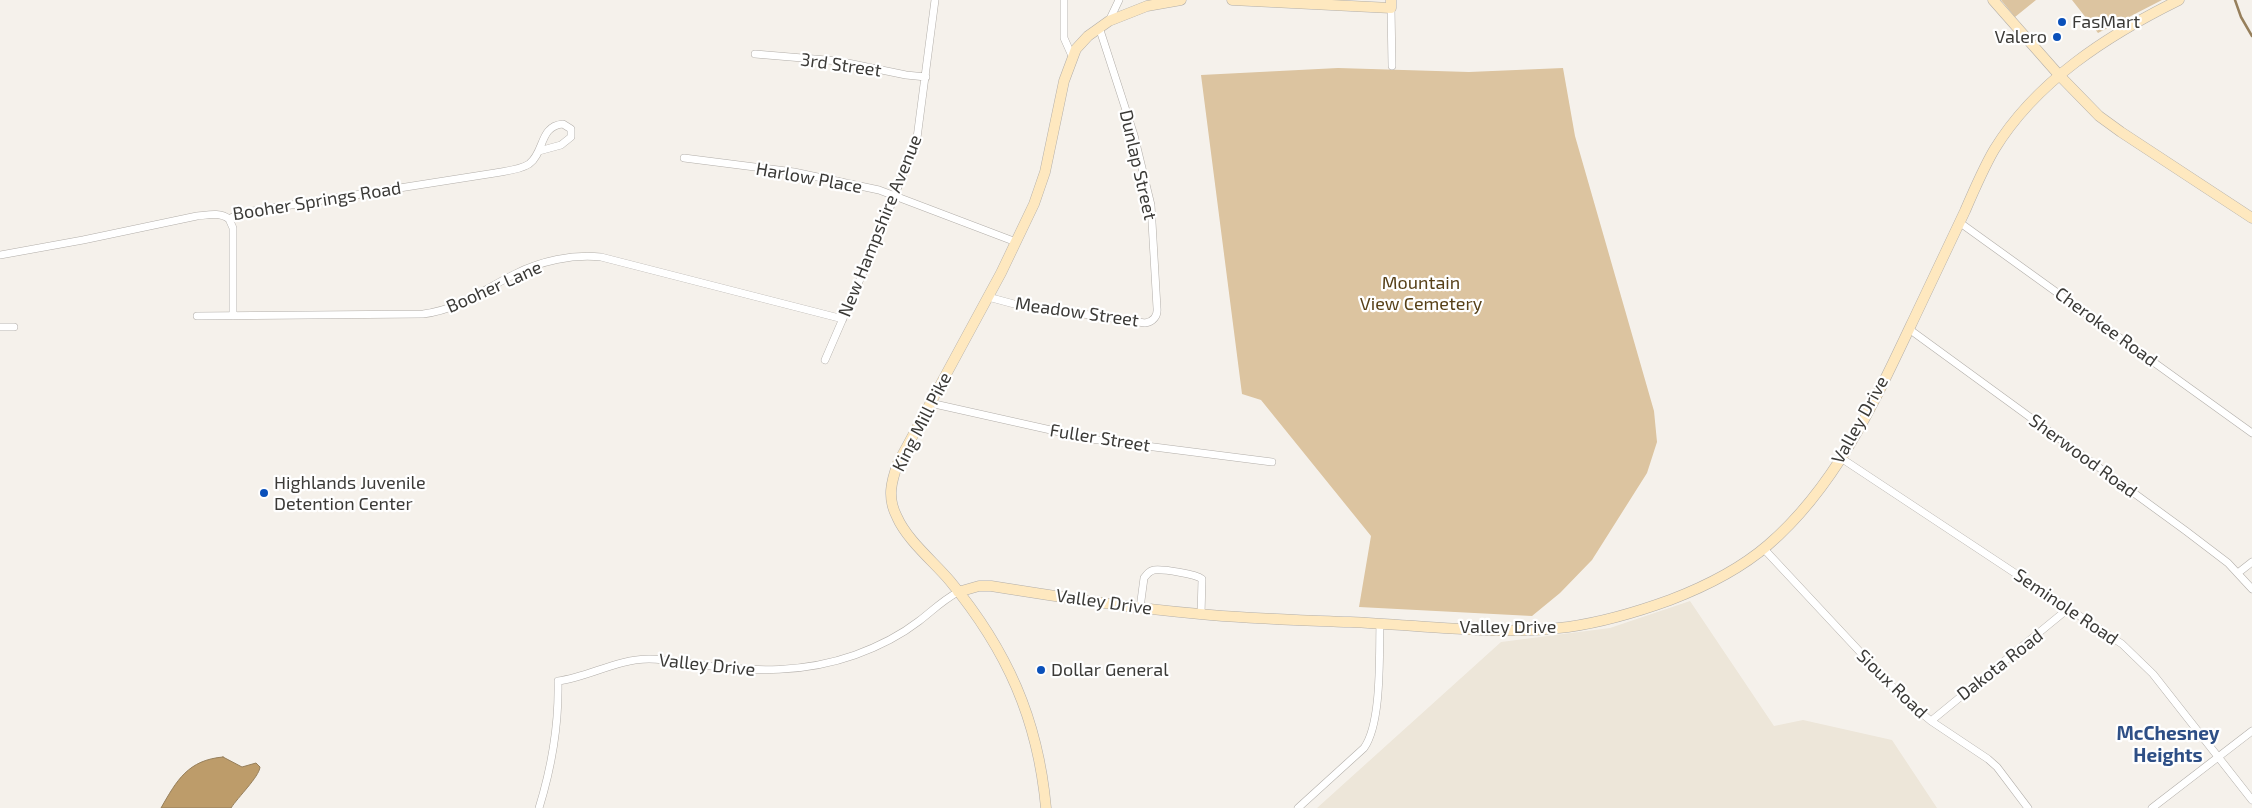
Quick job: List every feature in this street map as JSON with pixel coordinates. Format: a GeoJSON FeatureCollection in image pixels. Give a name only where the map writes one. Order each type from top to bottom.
{"type":"FeatureCollection","features":[{"type":"Feature","properties":{"kind":"main road","name":"King Mill Pike"},"geometry":{"type":"LineString","coordinates":[[1046,808],[1041,764],[1035,736],[1018,690],[993,642],[958,592],[903,528],[892,505],[890,495],[893,475],[1016,242],[1040,190],[1064,81],[1072,56],[1080,44],[1099,27],[1109,21],[1146,6],[1181,0]]}},
{"type":"Feature","properties":{"kind":"main road"},"geometry":{"type":"LineString","coordinates":[[1232,0],[1391,4]]}},
{"type":"Feature","properties":{"kind":"main road"},"geometry":{"type":"LineString","coordinates":[[1993,0],[2059,75],[2113,126],[2252,218]]}},
{"type":"Feature","properties":{"kind":"main road","name":"Valley Drive"},"geometry":{"type":"LineString","coordinates":[[958,592],[979,586],[991,586],[1140,608],[1201,614],[1514,630],[1550,629],[1590,623],[1649,608],[1688,593],[1729,572],[1764,549],[1803,509],[1841,458],[1871,405],[1909,330],[1986,164],[2008,130],[2030,104],[2059,75],[2092,50],[2132,25],[2179,0]]}},
{"type":"Feature","properties":{"kind":"street","name":"New Hampshire Avenue"},"geometry":{"type":"LineString","coordinates":[[825,360],[896,195],[917,138],[935,0]]}},
{"type":"Feature","properties":{"kind":"street"},"geometry":{"type":"LineString","coordinates":[[1064,0],[1064,38],[1072,56]]}},
{"type":"Feature","properties":{"kind":"street"},"geometry":{"type":"LineString","coordinates":[[1109,21],[1119,0]]}},
{"type":"Feature","properties":{"kind":"street"},"geometry":{"type":"LineString","coordinates":[[1391,4],[1392,66]]}},
{"type":"Feature","properties":{"kind":"street","name":"Dunlap Street"},"geometry":{"type":"LineString","coordinates":[[1099,27],[1134,135],[1149,197],[1154,235],[1157,308]]}},
{"type":"Feature","properties":{"kind":"street","name":"3rd Street"},"geometry":{"type":"LineString","coordinates":[[755,54],[838,61],[926,77]]}},
{"type":"Feature","properties":{"kind":"street","name":"Booher Springs Road"},"geometry":{"type":"LineString","coordinates":[[0,255],[84,240],[197,216],[214,214],[223,215],[229,219],[240,213],[504,171],[528,165],[539,151],[542,139],[552,127],[563,124],[571,129],[571,137],[561,145],[539,151]]}},
{"type":"Feature","properties":{"kind":"street","name":"Harlow Place"},"geometry":{"type":"LineString","coordinates":[[684,158],[794,172],[896,195],[1016,242]]}},
{"type":"Feature","properties":{"kind":"street"},"geometry":{"type":"LineString","coordinates":[[229,219],[233,228],[233,316]]}},
{"type":"Feature","properties":{"kind":"street","name":"Cherokee Road"},"geometry":{"type":"LineString","coordinates":[[1959,222],[2252,434]]}},
{"type":"Feature","properties":{"kind":"street","name":"Booher Lane"},"geometry":{"type":"LineString","coordinates":[[197,316],[437,312],[462,304],[528,269],[550,262],[587,256],[602,257],[842,319]]}},
{"type":"Feature","properties":{"kind":"street","name":"Meadow Street"},"geometry":{"type":"LineString","coordinates":[[988,296],[1033,307],[1144,323],[1156,316],[1157,308]]}},
{"type":"Feature","properties":{"kind":"street"},"geometry":{"type":"LineString","coordinates":[[0,327],[14,327]]}},
{"type":"Feature","properties":{"kind":"street","name":"Sherwood Road"},"geometry":{"type":"LineString","coordinates":[[1909,330],[2186,531],[2238,573],[2252,589]]}},
{"type":"Feature","properties":{"kind":"street","name":"Fuller Street"},"geometry":{"type":"LineString","coordinates":[[930,402],[1091,440],[1272,462]]}},
{"type":"Feature","properties":{"kind":"street","name":"Seminole Road"},"geometry":{"type":"LineString","coordinates":[[1841,458],[2109,634],[2135,654],[2163,686],[2252,800]]}},
{"type":"Feature","properties":{"kind":"street","name":"Sioux Road"},"geometry":{"type":"LineString","coordinates":[[1764,549],[1902,698],[1930,722],[1988,759],[1997,767],[2028,808]]}},
{"type":"Feature","properties":{"kind":"street"},"geometry":{"type":"LineString","coordinates":[[2238,573],[2252,562]]}},
{"type":"Feature","properties":{"kind":"street"},"geometry":{"type":"LineString","coordinates":[[1140,608],[1144,578],[1151,571],[1162,571],[1194,575],[1202,579],[1204,583],[1201,614]]}},
{"type":"Feature","properties":{"kind":"street","name":"Valley Drive"},"geometry":{"type":"LineString","coordinates":[[540,808],[552,759],[557,726],[558,682],[580,677],[619,663],[643,660],[766,671],[811,667],[857,654],[891,638],[906,630],[946,598],[958,592]]}},
{"type":"Feature","properties":{"kind":"street","name":"Dakota Road"},"geometry":{"type":"LineString","coordinates":[[1930,722],[2050,626],[2069,608]]}},
{"type":"Feature","properties":{"kind":"street"},"geometry":{"type":"LineString","coordinates":[[1298,808],[1364,748],[1373,733],[1380,623]]}},
{"type":"Feature","properties":{"kind":"street"},"geometry":{"type":"LineString","coordinates":[[2152,808],[2252,731]]}},
{"type":"Feature","properties":{"kind":"shaded area"},"geometry":{"type":"Polygon","coordinates":[[[1690,601],[1774,726],[1803,720],[1892,740],[1937,808],[1317,808],[1501,642],[1610,628],[1690,601]]]}},
{"type":"Feature","properties":{"kind":"shaded area"},"geometry":{"type":"Polygon","coordinates":[[[223,757],[242,767],[256,763],[260,767],[252,781],[231,808],[161,808],[178,780],[192,767],[201,762],[223,757]]]}},
{"type":"Feature","properties":{"kind":"green space"},"geometry":{"type":"Polygon","coordinates":[[[2001,0],[2036,0],[2015,17],[2001,0]]]}},
{"type":"Feature","properties":{"kind":"green space"},"geometry":{"type":"Polygon","coordinates":[[[2072,0],[2162,0],[2098,33],[2072,0]]]}},
{"type":"Feature","properties":{"kind":"green space","name":"Mountain View Cemetery"},"geometry":{"type":"Polygon","coordinates":[[[1338,68],[1469,72],[1563,68],[1575,136],[1654,411],[1657,442],[1647,473],[1592,560],[1560,593],[1532,616],[1359,607],[1371,536],[1261,400],[1242,394],[1201,75],[1338,68]]]}},
{"type":"Feature","properties":{"kind":"waterway"},"geometry":{"type":"LineString","coordinates":[[2235,0],[2241,17],[2252,36]]}},
{"type":"Feature","properties":{"kind":"place","name":"FasMart"},"geometry":{"type":"Point","coordinates":[2062,22]}},
{"type":"Feature","properties":{"kind":"place","name":"Valero"},"geometry":{"type":"Point","coordinates":[2057,37]}},
{"type":"Feature","properties":{"kind":"place","name":"Highlands Juvenile Detention Center"},"geometry":{"type":"Point","coordinates":[264,493]}},
{"type":"Feature","properties":{"kind":"place","name":"Dollar General"},"geometry":{"type":"Point","coordinates":[1041,670]}},
{"type":"Feature","properties":{"kind":"district","name":"McChesney Heights"},"geometry":{"type":"Point","coordinates":[2168,745]}}]}
